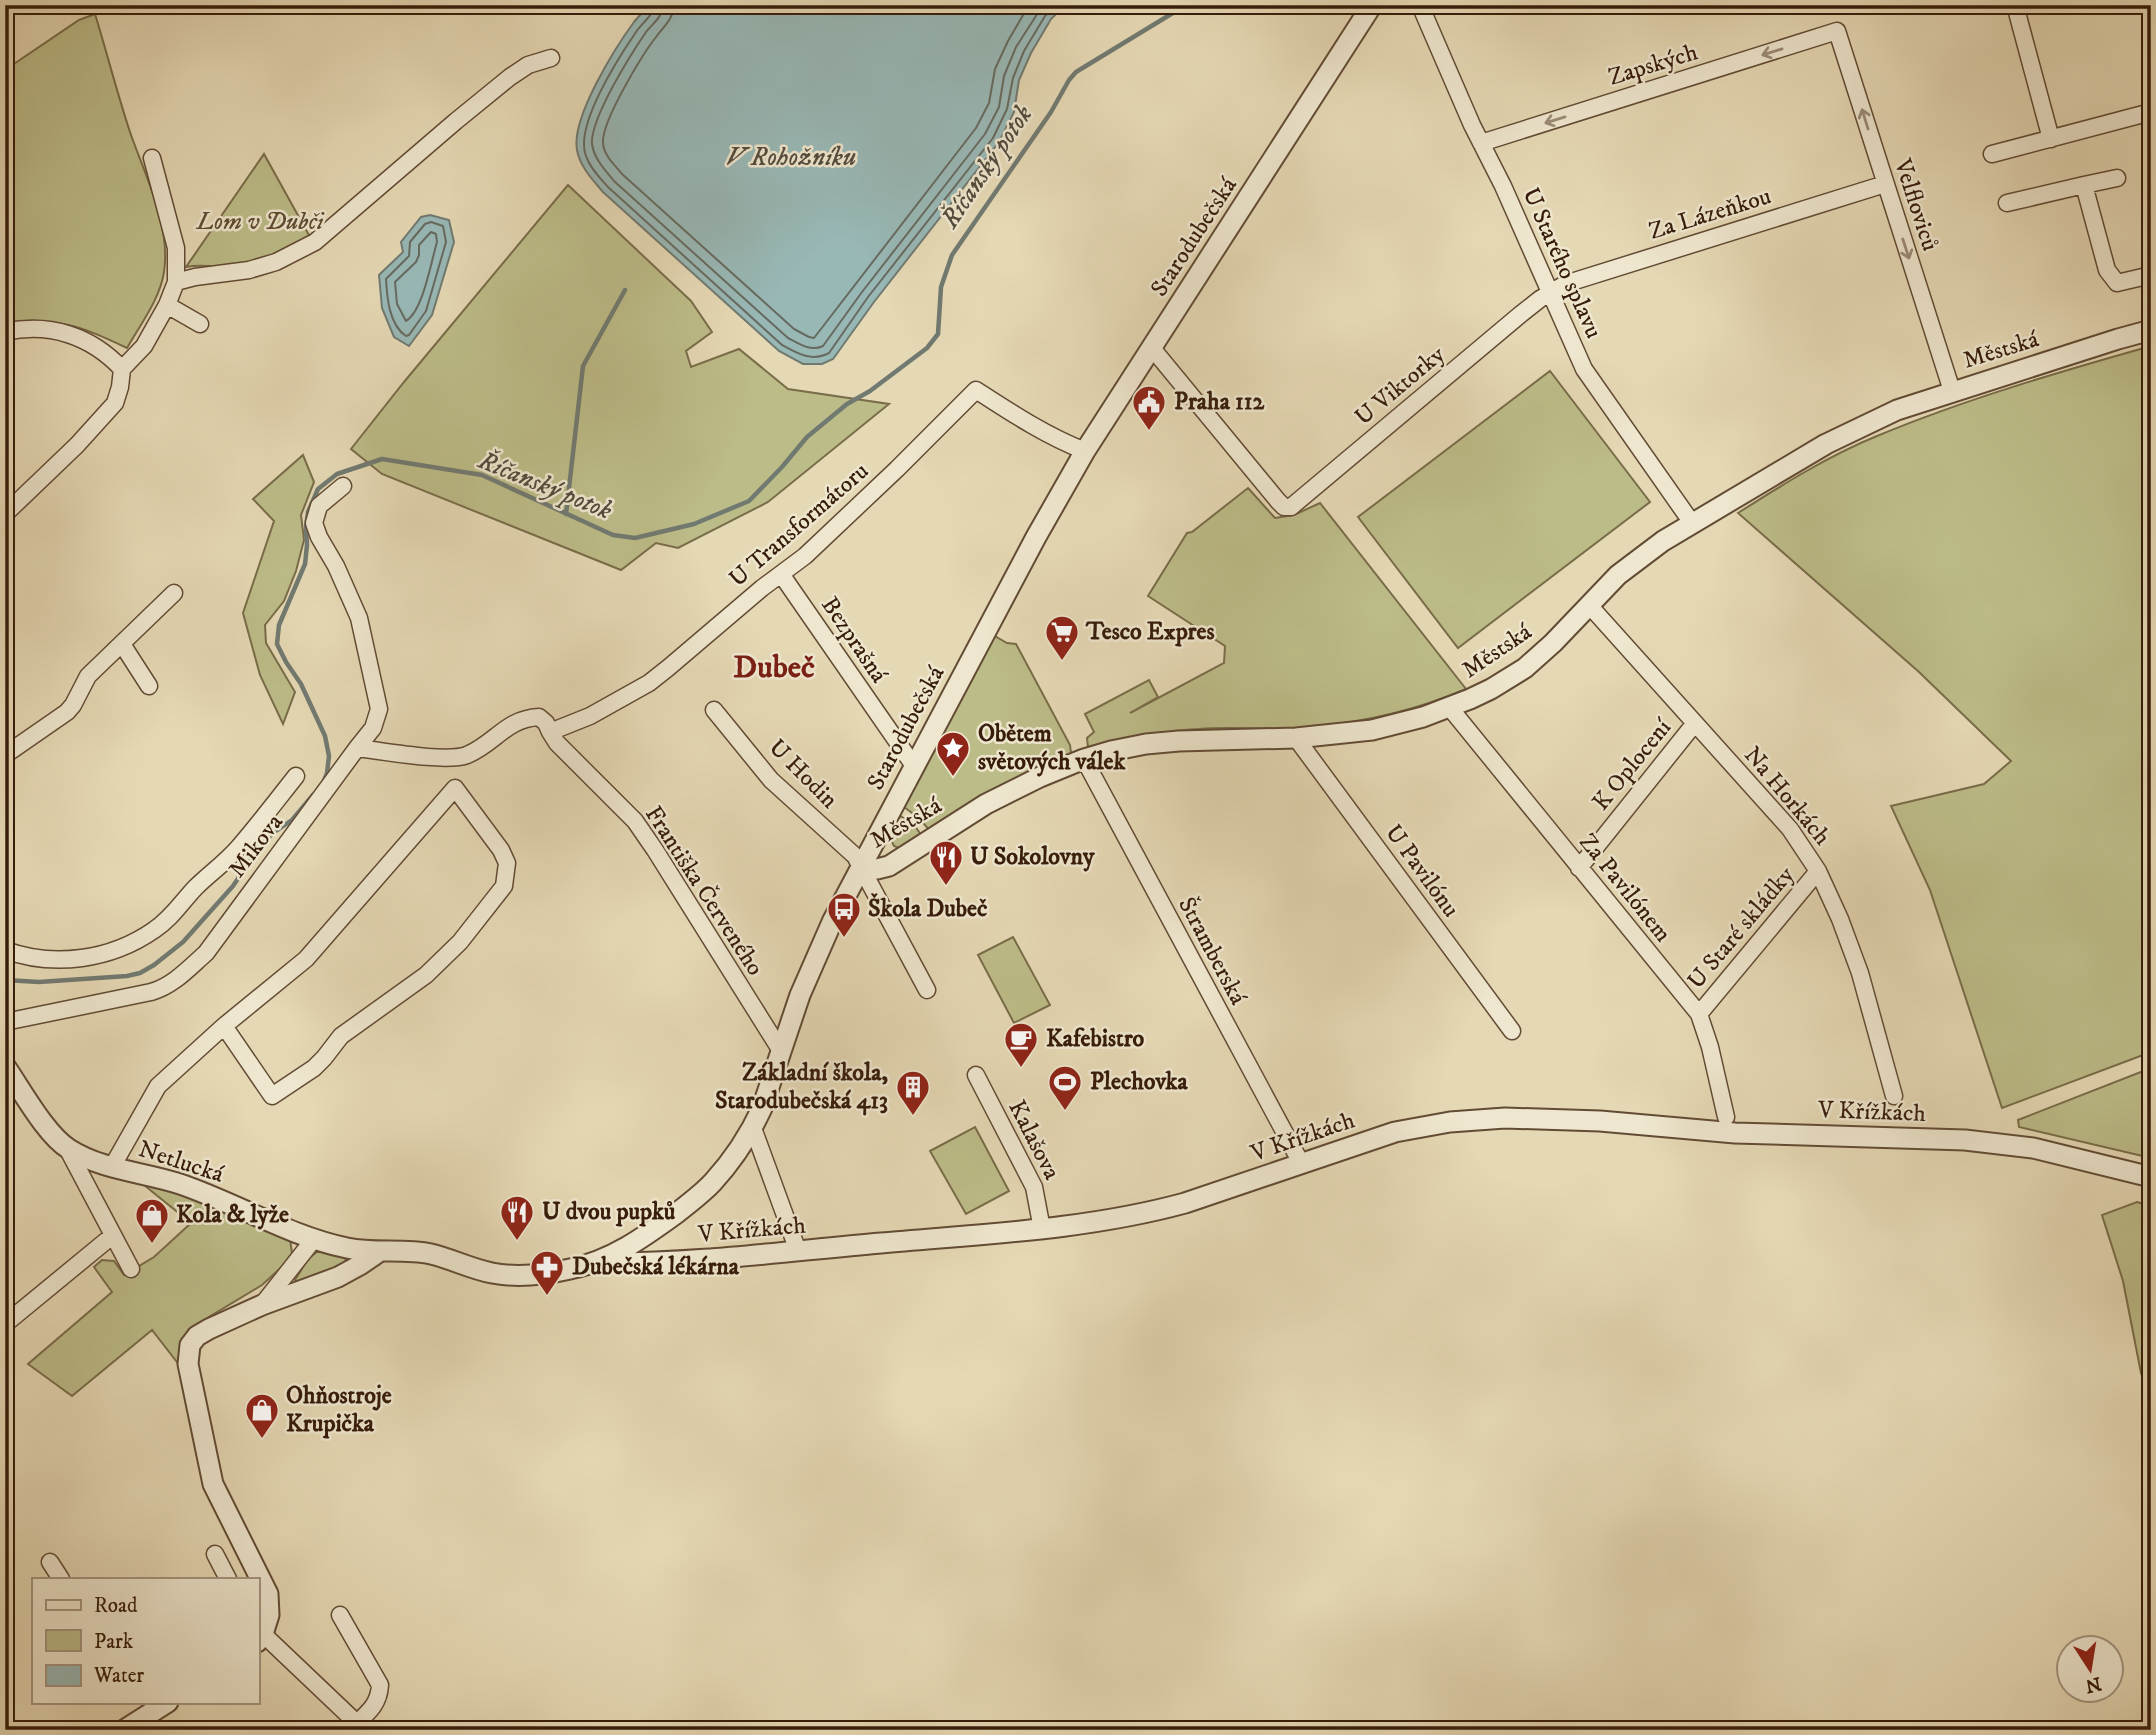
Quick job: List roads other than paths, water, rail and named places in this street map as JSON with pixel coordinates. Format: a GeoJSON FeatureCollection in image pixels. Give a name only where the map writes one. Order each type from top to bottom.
{"type":"FeatureCollection","features":[{"type":"Feature","properties":{"kind":"street","name":"Starodubečská"},"geometry":{"type":"LineString","coordinates":[[379,1252],[427,1253],[492,1273],[512,1276],[546,1273],[592,1263],[615,1253],[651,1232],[713,1182],[753,1128],[808,973],[1030,548],[1085,451],[1372,5]]}},
{"type":"Feature","properties":{"kind":"street","name":"U Starého splavu"},"geometry":{"type":"LineString","coordinates":[[1420,5],[1584,369],[1692,523]]}},
{"type":"Feature","properties":{"kind":"street"},"geometry":{"type":"LineString","coordinates":[[2015,5],[2051,139]]}},
{"type":"Feature","properties":{"kind":"street","name":"Zapských"},"geometry":{"type":"LineString","coordinates":[[1481,143],[1838,31]]}},
{"type":"Feature","properties":{"kind":"street","name":"Velfloviců"},"geometry":{"type":"LineString","coordinates":[[1838,31],[1952,391]]}},
{"type":"Feature","properties":{"kind":"street"},"geometry":{"type":"LineString","coordinates":[[176,282],[249,270],[276,262],[315,242],[510,78],[528,65],[551,58]]}},
{"type":"Feature","properties":{"kind":"street"},"geometry":{"type":"LineString","coordinates":[[1992,154],[2151,113]]}},
{"type":"Feature","properties":{"kind":"street"},"geometry":{"type":"LineString","coordinates":[[5,514],[115,403],[122,369],[144,346],[167,305],[176,282],[176,248],[152,158]]}},
{"type":"Feature","properties":{"kind":"street"},"geometry":{"type":"LineString","coordinates":[[2007,203],[2117,178]]}},
{"type":"Feature","properties":{"kind":"street","name":"Za Lázeňkou"},"geometry":{"type":"LineString","coordinates":[[1550,292],[1604,271],[1885,184]]}},
{"type":"Feature","properties":{"kind":"street"},"geometry":{"type":"LineString","coordinates":[[2084,186],[2107,270],[2118,283],[2151,275]]}},
{"type":"Feature","properties":{"kind":"street","name":"U Viktorky"},"geometry":{"type":"LineString","coordinates":[[1152,348],[1278,501],[1287,508],[1296,504],[1550,292]]}},
{"type":"Feature","properties":{"kind":"street"},"geometry":{"type":"LineString","coordinates":[[167,305],[200,324]]}},
{"type":"Feature","properties":{"kind":"street"},"geometry":{"type":"LineString","coordinates":[[5,332],[19,329],[52,330],[80,338],[107,353],[122,369]]}},
{"type":"Feature","properties":{"kind":"street","name":"Městská"},"geometry":{"type":"LineString","coordinates":[[861,868],[877,869],[888,866],[986,804],[1040,777],[1111,751],[1168,742],[1296,738],[1372,730],[1450,708],[1491,689],[1525,668],[1636,560],[1778,471],[1863,425],[1952,391],[2151,330]]}},
{"type":"Feature","properties":{"kind":"street","name":"U Transformátoru"},"geometry":{"type":"LineString","coordinates":[[550,732],[590,716],[649,683],[811,551],[976,390],[1018,417],[1085,451]]}},
{"type":"Feature","properties":{"kind":"street","name":"Mikova"},"geometry":{"type":"LineString","coordinates":[[5,1022],[151,992],[162,989],[183,974],[206,953],[373,728],[379,709],[359,618],[313,523],[320,506],[342,486]]}},
{"type":"Feature","properties":{"kind":"street","name":"Bezprašná"},"geometry":{"type":"LineString","coordinates":[[781,574],[914,766]]}},
{"type":"Feature","properties":{"kind":"street"},"geometry":{"type":"LineString","coordinates":[[5,755],[67,712],[88,676],[174,593]]}},
{"type":"Feature","properties":{"kind":"street","name":"Na Horkách"},"geometry":{"type":"LineString","coordinates":[[1589,605],[1790,829],[1818,871],[1860,973],[1894,1096]]}},
{"type":"Feature","properties":{"kind":"street"},"geometry":{"type":"LineString","coordinates":[[122,644],[149,686]]}},
{"type":"Feature","properties":{"kind":"street","name":"Za Pavilónem"},"geometry":{"type":"LineString","coordinates":[[1450,708],[1699,1014],[1710,1047],[1726,1116]]}},
{"type":"Feature","properties":{"kind":"street","name":"U Hodin"},"geometry":{"type":"LineString","coordinates":[[714,709],[771,780],[855,856],[861,868]]}},
{"type":"Feature","properties":{"kind":"street"},"geometry":{"type":"LineString","coordinates":[[357,748],[445,759],[464,756],[489,743],[509,724],[528,718],[539,717],[550,732]]}},
{"type":"Feature","properties":{"kind":"street","name":"K Oplocení"},"geometry":{"type":"LineString","coordinates":[[1579,868],[1695,723]]}},
{"type":"Feature","properties":{"kind":"street","name":"Františka Červeného"},"geometry":{"type":"LineString","coordinates":[[550,732],[557,743],[635,821],[781,1051]]}},
{"type":"Feature","properties":{"kind":"street","name":"U Pavilónu"},"geometry":{"type":"LineString","coordinates":[[1296,738],[1512,1031]]}},
{"type":"Feature","properties":{"kind":"street","name":"Štramberská"},"geometry":{"type":"LineString","coordinates":[[1084,759],[1301,1163]]}},
{"type":"Feature","properties":{"kind":"street","name":"Mikova"},"geometry":{"type":"LineString","coordinates":[[5,950],[46,960],[84,958],[132,944],[175,913],[195,889],[237,849],[296,776]]}},
{"type":"Feature","properties":{"kind":"street"},"geometry":{"type":"LineString","coordinates":[[112,1167],[158,1086],[224,1026],[306,959],[455,788],[501,850],[507,863],[504,886],[460,942],[426,975],[341,1036],[314,1068],[272,1096],[224,1026]]}},
{"type":"Feature","properties":{"kind":"street"},"geometry":{"type":"LineString","coordinates":[[861,868],[927,990]]}},
{"type":"Feature","properties":{"kind":"street","name":"U Staré skládky"},"geometry":{"type":"LineString","coordinates":[[1699,1014],[1818,871]]}},
{"type":"Feature","properties":{"kind":"street","name":"Netlucká"},"geometry":{"type":"LineString","coordinates":[[5,1066],[52,1133],[66,1148],[88,1159],[179,1184],[314,1239],[348,1248],[379,1252]]}},
{"type":"Feature","properties":{"kind":"street","name":"Kalašova"},"geometry":{"type":"LineString","coordinates":[[976,1075],[1034,1187],[1042,1229]]}},
{"type":"Feature","properties":{"kind":"street","name":"V Křížkách"},"geometry":{"type":"LineString","coordinates":[[592,1263],[680,1261],[798,1251],[1042,1229],[1150,1213],[1395,1132],[1450,1122],[1505,1118],[1600,1121],[1735,1133],[1965,1140],[2033,1148],[2151,1177]]}},
{"type":"Feature","properties":{"kind":"street"},"geometry":{"type":"LineString","coordinates":[[753,1128],[798,1251]]}},
{"type":"Feature","properties":{"kind":"street"},"geometry":{"type":"LineString","coordinates":[[66,1148],[131,1269]]}},
{"type":"Feature","properties":{"kind":"street"},"geometry":{"type":"LineString","coordinates":[[5,1324],[112,1236]]}},
{"type":"Feature","properties":{"kind":"street"},"geometry":{"type":"LineString","coordinates":[[262,1304],[314,1239]]}},
{"type":"Feature","properties":{"kind":"street"},"geometry":{"type":"LineString","coordinates":[[340,1615],[380,1685],[379,1697],[360,1726],[260,1638],[269,1615],[268,1594],[213,1484],[188,1364],[190,1345],[197,1336],[235,1315],[338,1277],[379,1252]]}},
{"type":"Feature","properties":{"kind":"street"},"geometry":{"type":"LineString","coordinates":[[215,1554],[227,1578]]}},
{"type":"Feature","properties":{"kind":"street"},"geometry":{"type":"LineString","coordinates":[[50,1562],[60,1578]]}},
{"type":"Feature","properties":{"kind":"street"},"geometry":{"type":"LineString","coordinates":[[124,1730],[158,1704]]}},
{"type":"Feature","properties":{"kind":"water","name":"V Rohožníku"},"geometry":{"type":"Polygon","coordinates":[[[649,5],[1065,5],[1051,19],[1031,53],[1019,80],[1014,112],[999,142],[833,359],[822,364],[803,364],[779,351],[603,192],[581,162],[577,150],[577,136],[587,102],[616,48],[649,5]]]}},
{"type":"Feature","properties":{"kind":"water"},"geometry":{"type":"Polygon","coordinates":[[[430,215],[449,220],[454,242],[432,315],[409,346],[394,337],[382,308],[379,275],[403,252],[401,242],[421,217],[430,215]]]}},
{"type":"Feature","properties":{"kind":"waterway","name":"Říčanský potok"},"geometry":{"type":"LineString","coordinates":[[323,783],[329,756],[325,736],[301,684],[277,644],[279,625],[305,564],[308,512],[318,489],[337,474],[382,459],[482,475],[613,535],[635,538],[694,524],[749,501],[807,437],[847,404],[870,391],[927,348],[938,334],[941,287],[952,255],[1076,72],[1186,5]]}},
{"type":"Feature","properties":{"kind":"waterway"},"geometry":{"type":"LineString","coordinates":[[566,514],[583,366],[625,290]]}},
{"type":"Feature","properties":{"kind":"waterway","name":"Říčanský potok"},"geometry":{"type":"LineString","coordinates":[[5,980],[39,982],[127,976],[140,973],[154,965],[183,942],[233,886],[257,850],[273,833],[292,820],[313,795]]}},
{"type":"Feature","properties":{"kind":"place","name":"Praha 112"},"geometry":{"type":"Point","coordinates":[1149,432]}},
{"type":"Feature","properties":{"kind":"place","name":"Tesco Expres"},"geometry":{"type":"Point","coordinates":[1062,662]}},
{"type":"Feature","properties":{"kind":"place","name":"Obětem světových válek"},"geometry":{"type":"Point","coordinates":[953,778]}},
{"type":"Feature","properties":{"kind":"place","name":"U Sokolovny"},"geometry":{"type":"Point","coordinates":[946,887]}},
{"type":"Feature","properties":{"kind":"place","name":"Škola Dubeč"},"geometry":{"type":"Point","coordinates":[844,939]}},
{"type":"Feature","properties":{"kind":"place","name":"Kafebistro"},"geometry":{"type":"Point","coordinates":[1021,1069]}},
{"type":"Feature","properties":{"kind":"place","name":"Plechovka"},"geometry":{"type":"Point","coordinates":[1065,1112]}},
{"type":"Feature","properties":{"kind":"place","name":"Základní škola, Starodubečská 413"},"geometry":{"type":"Point","coordinates":[913,1117]}},
{"type":"Feature","properties":{"kind":"place","name":"U dvou pupků"},"geometry":{"type":"Point","coordinates":[517,1242]}},
{"type":"Feature","properties":{"kind":"place","name":"Kola & lyže"},"geometry":{"type":"Point","coordinates":[152,1245]}},
{"type":"Feature","properties":{"kind":"place","name":"Dubečská lékárna"},"geometry":{"type":"Point","coordinates":[547,1297]}},
{"type":"Feature","properties":{"kind":"place","name":"Ohňostroje Krupička"},"geometry":{"type":"Point","coordinates":[262,1440]}},
{"type":"Feature","properties":{"kind":"district","name":"Dubeč"},"geometry":{"type":"Point","coordinates":[774,668]}},
{"type":"Feature","properties":{"kind":"park label","name":"Lom v Dubči"},"geometry":{"type":"Point","coordinates":[260,222]}}]}
